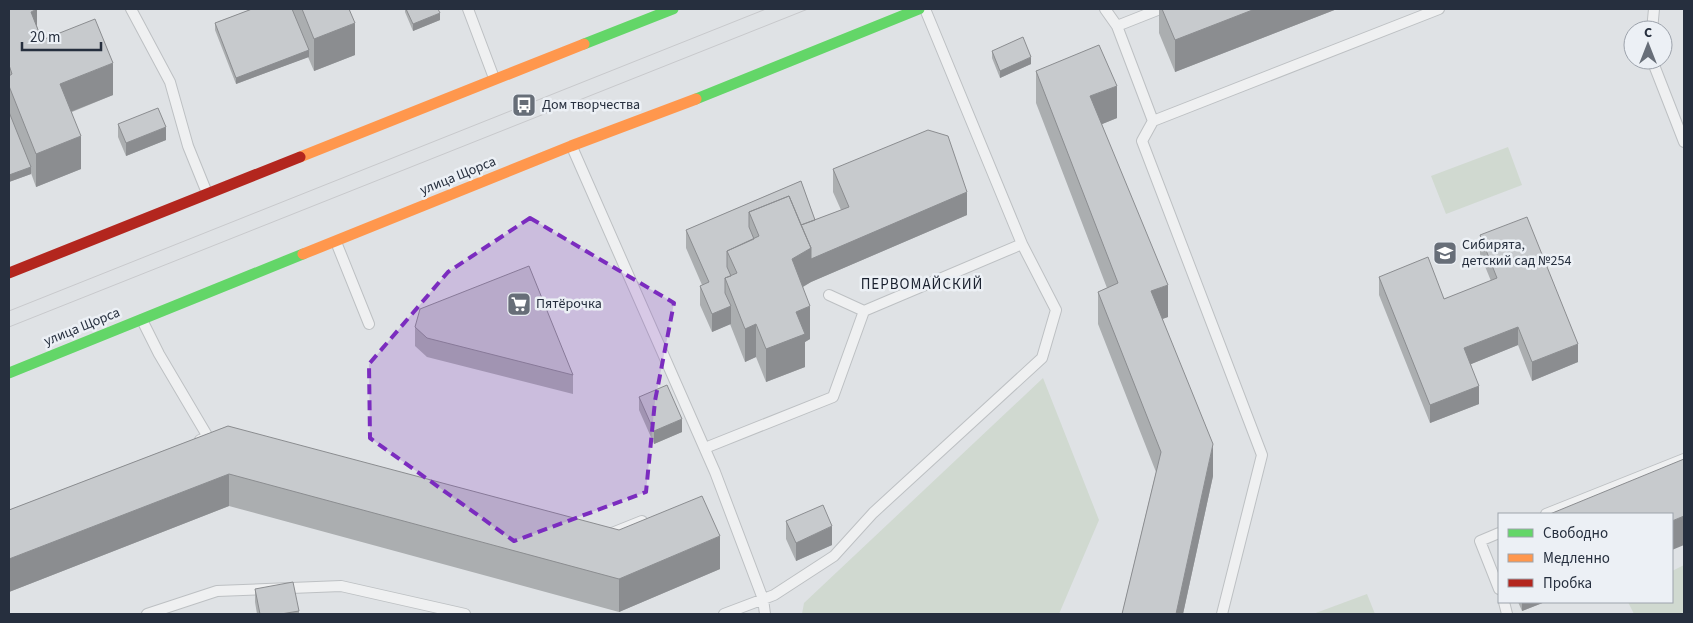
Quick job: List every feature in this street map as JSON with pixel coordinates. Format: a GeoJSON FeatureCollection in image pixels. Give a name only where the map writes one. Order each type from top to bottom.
{"type":"FeatureCollection","features":[{"type":"Feature","properties":{"kind":"main road"},"geometry":{"type":"LineString","coordinates":[[9,273],[673,9]]}},
{"type":"Feature","properties":{"kind":"main road","name":"улица Щорса"},"geometry":{"type":"LineString","coordinates":[[9,373],[572,146],[692,101],[919,9]]}},
{"type":"Feature","properties":{"kind":"lane"},"geometry":{"type":"LineString","coordinates":[[130,9],[170,82],[188,146],[207,193]]}},
{"type":"Feature","properties":{"kind":"lane"},"geometry":{"type":"LineString","coordinates":[[468,9],[495,80]]}},
{"type":"Feature","properties":{"kind":"lane"},"geometry":{"type":"LineString","coordinates":[[724,614],[774,595],[834,556],[873,513],[1042,358],[1056,310],[1022,244],[925,9]]}},
{"type":"Feature","properties":{"kind":"lane"},"geometry":{"type":"LineString","coordinates":[[1105,9],[1117,26],[1154,121]]}},
{"type":"Feature","properties":{"kind":"lane"},"geometry":{"type":"LineString","coordinates":[[1117,26],[1160,9]]}},
{"type":"Feature","properties":{"kind":"lane"},"geometry":{"type":"LineString","coordinates":[[1222,614],[1262,455],[1142,141],[1154,121],[1439,9]]}},
{"type":"Feature","properties":{"kind":"lane"},"geometry":{"type":"LineString","coordinates":[[1656,70],[1684,142]]}},
{"type":"Feature","properties":{"kind":"lane"},"geometry":{"type":"LineString","coordinates":[[572,146],[705,448],[762,599],[765,614]]}},
{"type":"Feature","properties":{"kind":"lane"},"geometry":{"type":"LineString","coordinates":[[336,241],[369,324]]}},
{"type":"Feature","properties":{"kind":"lane"},"geometry":{"type":"LineString","coordinates":[[705,448],[833,397],[864,311],[1022,244]]}},
{"type":"Feature","properties":{"kind":"lane"},"geometry":{"type":"LineString","coordinates":[[829,295],[864,311]]}},
{"type":"Feature","properties":{"kind":"lane"},"geometry":{"type":"LineString","coordinates":[[142,319],[159,354],[213,438],[190,444]]}},
{"type":"Feature","properties":{"kind":"lane"},"geometry":{"type":"LineString","coordinates":[[1549,513],[1684,459]]}},
{"type":"Feature","properties":{"kind":"lane"},"geometry":{"type":"LineString","coordinates":[[593,534],[602,536],[654,516]]}},
{"type":"Feature","properties":{"kind":"lane"},"geometry":{"type":"LineString","coordinates":[[1498,533],[1480,541],[1498,586]]}},
{"type":"Feature","properties":{"kind":"lane"},"geometry":{"type":"LineString","coordinates":[[147,614],[217,591],[341,586],[465,614]]}},
{"type":"Feature","properties":{"kind":"highlighted area"},"geometry":{"type":"Polygon","coordinates":[[[530,218],[674,303],[655,401],[646,492],[514,541],[370,438],[369,364],[448,272],[530,218]]]}},
{"type":"Feature","properties":{"kind":"shaded area"},"geometry":{"type":"Polygon","coordinates":[[[1508,147],[1522,185],[1446,214],[1431,176],[1508,147]]]}},
{"type":"Feature","properties":{"kind":"shaded area"},"geometry":{"type":"Polygon","coordinates":[[[1043,378],[1099,520],[1059,614],[802,614],[804,603],[1043,378]]]}},
{"type":"Feature","properties":{"kind":"shaded area"},"geometry":{"type":"Polygon","coordinates":[[[1684,565],[1684,614],[1634,614],[1628,603],[1673,603],[1673,570],[1684,565]]]}},
{"type":"Feature","properties":{"kind":"shaded area"},"geometry":{"type":"Polygon","coordinates":[[[1367,594],[1375,614],[1313,614],[1367,594]]]}},
{"type":"Feature","properties":{"kind":"building"},"geometry":{"type":"Polygon","coordinates":[[[9,9],[37,9],[31,12],[42,40],[95,19],[113,63],[60,84],[81,136],[36,154],[9,86],[9,76],[12,74],[9,65],[9,9]]]}},
{"type":"Feature","properties":{"kind":"building"},"geometry":{"type":"Polygon","coordinates":[[[252,9],[292,9],[309,50],[236,78],[215,23],[252,9]]]}},
{"type":"Feature","properties":{"kind":"building"},"geometry":{"type":"Polygon","coordinates":[[[302,9],[349,9],[355,23],[314,39],[302,9]]]}},
{"type":"Feature","properties":{"kind":"building"},"geometry":{"type":"Polygon","coordinates":[[[406,9],[438,9],[440,13],[413,24],[406,9]]]}},
{"type":"Feature","properties":{"kind":"building"},"geometry":{"type":"Polygon","coordinates":[[[1162,9],[1255,9],[1175,40],[1162,9]]]}},
{"type":"Feature","properties":{"kind":"building"},"geometry":{"type":"Polygon","coordinates":[[[1023,37],[1031,57],[1000,71],[992,51],[1023,37]]]}},
{"type":"Feature","properties":{"kind":"building"},"geometry":{"type":"Polygon","coordinates":[[[1099,45],[1117,86],[1090,96],[1168,285],[1151,291],[1213,444],[1176,614],[1122,614],[1161,452],[1098,292],[1118,283],[1036,71],[1099,45]]]}},
{"type":"Feature","properties":{"kind":"building"},"geometry":{"type":"Polygon","coordinates":[[[158,108],[166,127],[126,143],[118,124],[158,108]]]}},
{"type":"Feature","properties":{"kind":"building"},"geometry":{"type":"Polygon","coordinates":[[[9,112],[31,167],[9,175],[9,112]]]}},
{"type":"Feature","properties":{"kind":"building"},"geometry":{"type":"Polygon","coordinates":[[[928,130],[948,136],[967,192],[811,259],[811,248],[801,225],[849,207],[833,169],[928,130]]]}},
{"type":"Feature","properties":{"kind":"building"},"geometry":{"type":"Polygon","coordinates":[[[801,181],[815,220],[801,225],[789,196],[749,212],[749,227],[754,239],[727,251],[727,267],[731,276],[725,278],[725,293],[731,306],[712,314],[700,286],[709,282],[686,230],[801,181]]]}},
{"type":"Feature","properties":{"kind":"building"},"geometry":{"type":"Polygon","coordinates":[[[789,196],[811,248],[792,259],[810,306],[796,312],[805,334],[766,349],[756,324],[745,329],[725,278],[737,273],[727,251],[759,236],[749,212],[789,196]]]}},
{"type":"Feature","properties":{"kind":"building"},"geometry":{"type":"Polygon","coordinates":[[[1527,217],[1578,344],[1532,362],[1518,327],[1464,348],[1479,386],[1430,405],[1379,277],[1428,257],[1444,299],[1497,278],[1480,235],[1527,217]]]}},
{"type":"Feature","properties":{"kind":"building"},"geometry":{"type":"Polygon","coordinates":[[[529,266],[573,375],[427,338],[415,327],[420,309],[529,266]]]}},
{"type":"Feature","properties":{"kind":"building"},"geometry":{"type":"Polygon","coordinates":[[[667,385],[682,419],[654,431],[639,397],[667,385]]]}},
{"type":"Feature","properties":{"kind":"building"},"geometry":{"type":"Polygon","coordinates":[[[228,426],[619,530],[702,496],[720,536],[619,579],[229,474],[9,559],[9,510],[228,426]]]}},
{"type":"Feature","properties":{"kind":"building"},"geometry":{"type":"Polygon","coordinates":[[[1684,459],[1684,516],[1673,521],[1673,513],[1552,513],[1684,459]]]}},
{"type":"Feature","properties":{"kind":"building"},"geometry":{"type":"Polygon","coordinates":[[[823,505],[832,526],[796,543],[786,521],[823,505]]]}},
{"type":"Feature","properties":{"kind":"building"},"geometry":{"type":"Polygon","coordinates":[[[293,582],[299,611],[281,614],[260,614],[255,589],[293,582]]]}},
{"type":"Feature","properties":{"kind":"tram line"},"geometry":{"type":"LineString","coordinates":[[9,311],[766,9]]}},
{"type":"Feature","properties":{"kind":"tram line"},"geometry":{"type":"LineString","coordinates":[[9,327],[808,9]]}},
{"type":"Feature","properties":{"kind":"traffic: fast"},"geometry":{"type":"LineString","coordinates":[[584,44],[673,9]]}},
{"type":"Feature","properties":{"kind":"traffic: fast"},"geometry":{"type":"LineString","coordinates":[[696,99],[919,9]]}},
{"type":"Feature","properties":{"kind":"traffic: fast"},"geometry":{"type":"LineString","coordinates":[[9,373],[303,254]]}},
{"type":"Feature","properties":{"kind":"traffic: slow"},"geometry":{"type":"LineString","coordinates":[[300,157],[584,44]]}},
{"type":"Feature","properties":{"kind":"traffic: slow"},"geometry":{"type":"LineString","coordinates":[[303,254],[571,146],[696,99]]}},
{"type":"Feature","properties":{"kind":"traffic: jam"},"geometry":{"type":"LineString","coordinates":[[9,273],[300,157]]}},
{"type":"Feature","properties":{"kind":"place","name":"Дом творчества"},"geometry":{"type":"Point","coordinates":[524,105]}},
{"type":"Feature","properties":{"kind":"place","name":"Сибирята, детский сад №254"},"geometry":{"type":"Point","coordinates":[1445,253]}},
{"type":"Feature","properties":{"kind":"place","name":"Пятёрочка"},"geometry":{"type":"Point","coordinates":[519,304]}},
{"type":"Feature","properties":{"kind":"district","name":"ПЕРВОМАЙСКИЙ"},"geometry":{"type":"Point","coordinates":[922,284]}}]}
